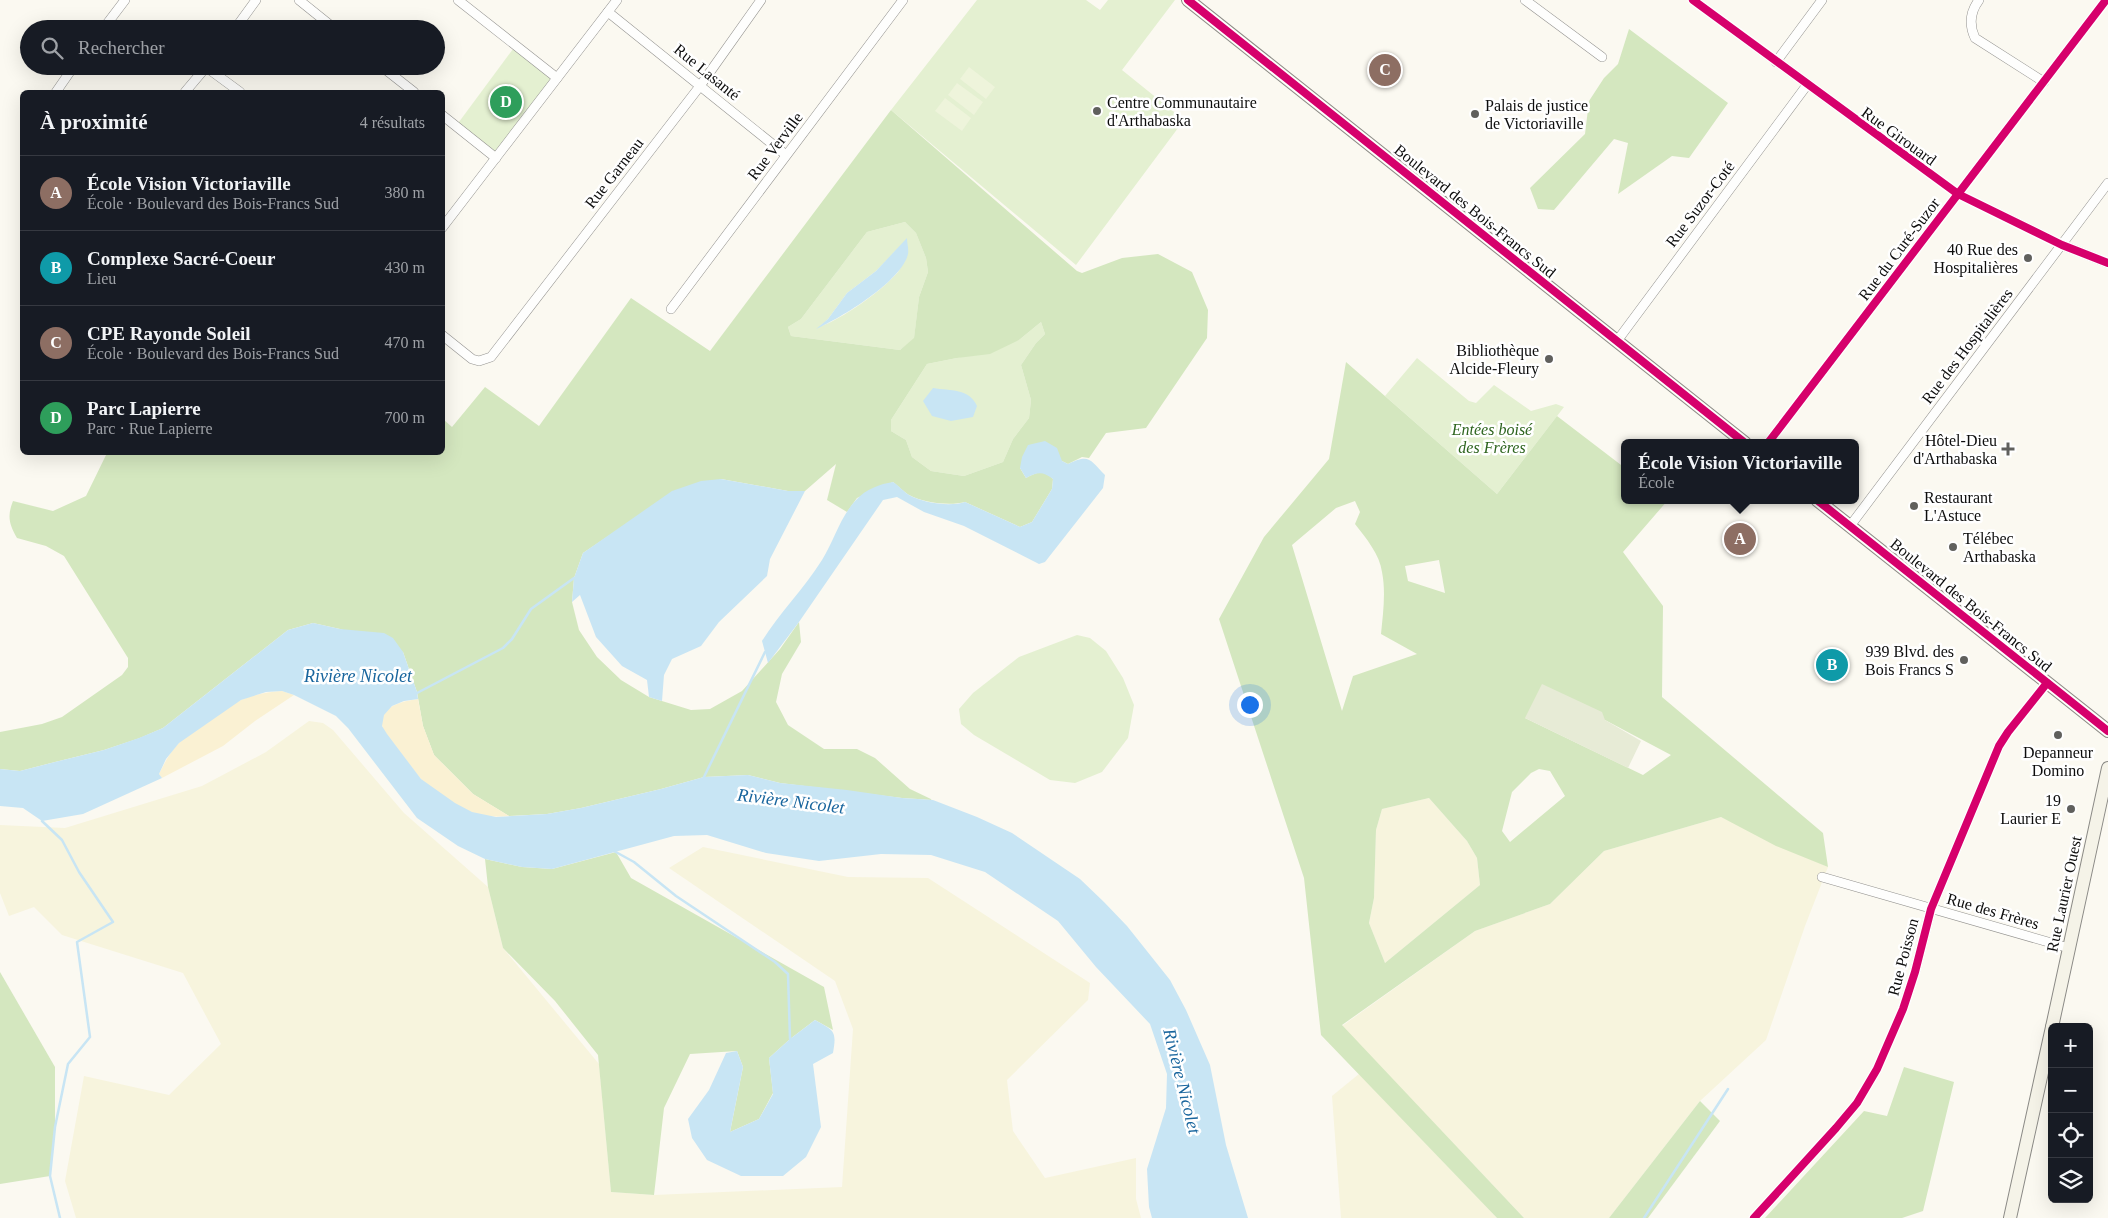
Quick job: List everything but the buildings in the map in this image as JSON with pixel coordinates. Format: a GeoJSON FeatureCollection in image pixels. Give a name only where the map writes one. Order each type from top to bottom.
{"type":"FeatureCollection","features":[{"type":"Feature","properties":{"kind":"street"},"geometry":{"type":"LineString","coordinates":[[110,20],[125,0]]}},
{"type":"Feature","properties":{"kind":"street"},"geometry":{"type":"LineString","coordinates":[[242,20],[256,0]]}},
{"type":"Feature","properties":{"kind":"street"},"geometry":{"type":"LineString","coordinates":[[299,0],[324,20]]}},
{"type":"Feature","properties":{"kind":"street"},"geometry":{"type":"LineString","coordinates":[[458,0],[557,78]]}},
{"type":"Feature","properties":{"kind":"street"},"geometry":{"type":"LineString","coordinates":[[445,224],[617,0]]}},
{"type":"Feature","properties":{"kind":"street","name":"Rue Garneau"},"geometry":{"type":"LineString","coordinates":[[445,337],[472,359],[479,362],[492,357],[700,86],[761,0]]}},
{"type":"Feature","properties":{"kind":"street","name":"Rue Verville"},"geometry":{"type":"LineString","coordinates":[[670,309],[903,0]]}},
{"type":"Feature","properties":{"kind":"street","name":"Boulevard des Bois-Francs Sud"},"geometry":{"type":"LineString","coordinates":[[1188,0],[1740,439]]}},
{"type":"Feature","properties":{"kind":"street"},"geometry":{"type":"LineString","coordinates":[[1525,0],[1602,57]]}},
{"type":"Feature","properties":{"kind":"street","name":"Rue Girouard"},"geometry":{"type":"LineString","coordinates":[[1693,0],[1958,194],[2062,245],[2108,263]]}},
{"type":"Feature","properties":{"kind":"street"},"geometry":{"type":"LineString","coordinates":[[1776,62],[1822,0]]}},
{"type":"Feature","properties":{"kind":"street"},"geometry":{"type":"LineString","coordinates":[[1979,0],[1970,20],[1971,30],[1975,38],[2044,82]]}},
{"type":"Feature","properties":{"kind":"street","name":"Rue du Curé-Suzor"},"geometry":{"type":"LineString","coordinates":[[1771,439],[2106,0]]}},
{"type":"Feature","properties":{"kind":"street","name":"Rue Lasanté"},"geometry":{"type":"LineString","coordinates":[[608,12],[786,155]]}},
{"type":"Feature","properties":{"kind":"street"},"geometry":{"type":"LineString","coordinates":[[57,90],[68,75]]}},
{"type":"Feature","properties":{"kind":"street"},"geometry":{"type":"LineString","coordinates":[[187,90],[199,75]]}},
{"type":"Feature","properties":{"kind":"street"},"geometry":{"type":"LineString","coordinates":[[218,75],[237,90]]}},
{"type":"Feature","properties":{"kind":"street"},"geometry":{"type":"LineString","coordinates":[[392,75],[410,90]]}},
{"type":"Feature","properties":{"kind":"street","name":"Rue Suzor-Coté"},"geometry":{"type":"LineString","coordinates":[[1617,341],[1807,85]]}},
{"type":"Feature","properties":{"kind":"street"},"geometry":{"type":"LineString","coordinates":[[445,117],[496,158]]}},
{"type":"Feature","properties":{"kind":"street","name":"Rue des Hospitalières"},"geometry":{"type":"LineString","coordinates":[[1850,526],[2108,184]]}},
{"type":"Feature","properties":{"kind":"street","name":"Boulevard des Bois-Francs Sud"},"geometry":{"type":"LineString","coordinates":[[1822,504],[2108,732]]}},
{"type":"Feature","properties":{"kind":"street","name":"Rue Poisson"},"geometry":{"type":"LineString","coordinates":[[1754,1218],[1857,1103],[1877,1069],[1903,1009],[1915,972],[1931,909],[1999,746],[2047,683]]}},
{"type":"Feature","properties":{"kind":"street","name":"Rue Laurier Ouest"},"geometry":{"type":"LineString","coordinates":[[2053,1023],[2108,768]]}},
{"type":"Feature","properties":{"kind":"street","name":"Rue des Frères"},"geometry":{"type":"LineString","coordinates":[[1822,877],[2069,948]]}},
{"type":"Feature","properties":{"kind":"street","name":"Rue Laurier Ouest"},"geometry":{"type":"LineString","coordinates":[[2010,1218],[2048,1045]]}},
{"type":"Feature","properties":{"kind":"shaded area"},"geometry":{"type":"Polygon","coordinates":[[[309,721],[323,723],[333,730],[404,813],[488,887],[503,948],[599,1064],[611,1192],[654,1195],[842,1187],[853,1029],[835,981],[669,868],[703,847],[848,877],[928,878],[1090,983],[1088,1000],[1007,1080],[1013,1131],[1045,1178],[1136,1158],[1136,1199],[1141,1218],[76,1218],[65,1181],[84,1076],[169,1095],[221,1044],[183,973],[62,935],[34,907],[9,916],[0,893],[0,825],[65,828],[202,786],[266,752],[309,721]]]}},
{"type":"Feature","properties":{"kind":"shaded area"},"geometry":{"type":"Polygon","coordinates":[[[1429,798],[1467,841],[1477,858],[1480,885],[1385,963],[1369,923],[1374,898],[1376,830],[1382,809],[1429,798]]]}},
{"type":"Feature","properties":{"kind":"shaded area"},"geometry":{"type":"Polygon","coordinates":[[[1721,817],[1828,867],[1805,926],[1766,1040],[1700,1101],[1609,1218],[1524,1218],[1342,1026],[1475,931],[1550,904],[1604,851],[1721,817]]]}},
{"type":"Feature","properties":{"kind":"shaded area"},"geometry":{"type":"Polygon","coordinates":[[[1359,1074],[1497,1218],[1341,1218],[1332,1096],[1359,1074]]]}},
{"type":"Feature","properties":{"kind":"green space"},"geometry":{"type":"Polygon","coordinates":[[[977,0],[1086,0],[1100,10],[1108,0],[1175,0],[1122,70],[1184,120],[1076,265],[891,110],[977,0]]]}},
{"type":"Feature","properties":{"kind":"green space"},"geometry":{"type":"Polygon","coordinates":[[[1629,29],[1728,103],[1689,158],[1672,156],[1618,194],[1628,143],[1614,139],[1554,210],[1538,209],[1530,188],[1585,134],[1589,101],[1604,78],[1618,64],[1629,29]]]}},
{"type":"Feature","properties":{"kind":"green space"},"geometry":{"type":"Polygon","coordinates":[[[516,45],[557,78],[496,158],[456,126],[516,45]]]}},
{"type":"Feature","properties":{"kind":"green space"},"geometry":{"type":"Polygon","coordinates":[[[969,67],[995,87],[986,99],[960,79],[969,67]]]}},
{"type":"Feature","properties":{"kind":"green space"},"geometry":{"type":"Polygon","coordinates":[[[957,83],[983,102],[974,115],[948,95],[957,83]]]}},
{"type":"Feature","properties":{"kind":"green space"},"geometry":{"type":"Polygon","coordinates":[[[945,98],[971,118],[962,131],[935,111],[945,98]]]}},
{"type":"Feature","properties":{"kind":"green space"},"geometry":{"type":"Polygon","coordinates":[[[891,110],[1077,271],[1082,273],[1122,258],[1158,254],[1192,272],[1208,310],[1207,338],[1146,428],[1106,433],[1089,458],[1082,457],[1068,464],[1062,461],[1020,468],[1026,478],[1033,474],[1043,473],[1053,479],[1052,489],[1032,522],[1020,527],[965,502],[945,504],[922,500],[909,495],[893,482],[857,498],[847,512],[827,500],[836,464],[805,491],[788,491],[721,479],[616,531],[583,553],[574,578],[572,602],[579,630],[597,657],[621,680],[649,697],[691,710],[710,709],[742,691],[780,649],[799,622],[801,642],[782,674],[776,702],[788,725],[824,749],[857,749],[875,758],[910,789],[933,800],[780,783],[748,775],[704,777],[581,808],[547,814],[509,816],[473,794],[434,755],[423,726],[417,692],[403,652],[340,629],[313,623],[288,630],[163,728],[104,750],[20,771],[0,769],[0,732],[42,724],[62,717],[122,675],[128,667],[128,658],[64,556],[46,546],[17,538],[10,520],[13,501],[53,511],[86,496],[106,455],[445,455],[445,421],[452,427],[485,387],[539,426],[631,298],[710,351],[891,110]],[[905,222],[867,232],[801,319],[788,327],[791,336],[900,350],[914,338],[919,297],[928,272],[926,258],[916,233],[905,222]],[[1041,322],[1019,340],[990,354],[927,364],[891,420],[891,431],[906,440],[912,457],[931,471],[964,476],[1003,462],[1013,439],[1029,418],[1031,400],[1021,365],[1036,343],[1045,334],[1041,322]]]}},
{"type":"Feature","properties":{"kind":"green space"},"geometry":{"type":"Polygon","coordinates":[[[905,222],[916,233],[926,258],[928,272],[919,297],[914,339],[900,350],[791,336],[788,327],[801,319],[867,232],[905,222]],[[907,239],[876,271],[847,293],[828,319],[819,327],[850,311],[891,280],[902,265],[907,239]]]}},
{"type":"Feature","properties":{"kind":"green space"},"geometry":{"type":"Polygon","coordinates":[[[1041,322],[1045,334],[1036,343],[1021,365],[1031,400],[1029,418],[1013,439],[1003,462],[964,476],[931,471],[912,457],[906,440],[891,431],[891,420],[927,364],[957,358],[1019,340],[1041,322]]]}},
{"type":"Feature","properties":{"kind":"green space","name":"Entées boisé des Frères"},"geometry":{"type":"Polygon","coordinates":[[[1417,358],[1469,401],[1476,403],[1494,385],[1531,411],[1556,404],[1564,407],[1497,494],[1385,396],[1417,358]]]}},
{"type":"Feature","properties":{"kind":"green space"},"geometry":{"type":"Polygon","coordinates":[[[1346,362],[1497,494],[1557,416],[1621,465],[1621,504],[1665,504],[1623,552],[1663,606],[1662,697],[1823,833],[1828,867],[1776,846],[1721,817],[1604,851],[1550,904],[1475,931],[1342,1025],[1524,1218],[1497,1218],[1321,1035],[1304,878],[1219,619],[1264,537],[1329,459],[1346,362]],[[1355,501],[1336,508],[1292,545],[1342,711],[1353,676],[1417,654],[1381,634],[1384,587],[1381,566],[1372,547],[1355,524],[1360,512],[1355,501]],[[1439,560],[1405,566],[1408,581],[1445,593],[1439,560]],[[1525,718],[1643,775],[1671,755],[1605,720],[1525,718]],[[1539,769],[1531,773],[1512,792],[1502,831],[1510,842],[1565,796],[1550,771],[1539,769]],[[1429,798],[1382,809],[1376,830],[1374,898],[1369,923],[1385,963],[1480,885],[1477,858],[1467,841],[1429,798]]]}},
{"type":"Feature","properties":{"kind":"green space"},"geometry":{"type":"Polygon","coordinates":[[[1077,635],[1090,638],[1106,651],[1123,678],[1134,705],[1128,738],[1102,772],[1075,783],[1050,780],[974,735],[961,724],[959,709],[973,693],[1019,657],[1077,635]]]}},
{"type":"Feature","properties":{"kind":"green space"},"geometry":{"type":"Polygon","coordinates":[[[1542,684],[1602,712],[1605,720],[1641,741],[1628,768],[1525,718],[1542,684]]]}},
{"type":"Feature","properties":{"kind":"green space"},"geometry":{"type":"Polygon","coordinates":[[[616,852],[631,878],[824,987],[833,1030],[815,1020],[769,1058],[773,1093],[759,1119],[730,1132],[743,1067],[737,1051],[690,1054],[664,1108],[654,1195],[611,1192],[598,1055],[555,1001],[503,948],[488,887],[485,859],[522,867],[552,869],[616,852]]]}},
{"type":"Feature","properties":{"kind":"green space"},"geometry":{"type":"Polygon","coordinates":[[[0,972],[55,1067],[55,1127],[50,1176],[0,1184],[0,972]]]}},
{"type":"Feature","properties":{"kind":"green space"},"geometry":{"type":"Polygon","coordinates":[[[1904,1067],[1954,1082],[1923,1211],[1902,1218],[1765,1218],[1864,1111],[1887,1116],[1904,1067]]]}},
{"type":"Feature","properties":{"kind":"green space"},"geometry":{"type":"Polygon","coordinates":[[[1700,1101],[1720,1121],[1648,1218],[1609,1218],[1700,1101]]]}},
{"type":"Feature","properties":{"kind":"sand"},"geometry":{"type":"Polygon","coordinates":[[[282,691],[294,695],[255,721],[223,746],[162,778],[159,774],[169,755],[177,745],[189,733],[207,720],[234,703],[246,698],[282,691]]]}},
{"type":"Feature","properties":{"kind":"sand"},"geometry":{"type":"Polygon","coordinates":[[[418,699],[423,726],[434,755],[473,794],[509,816],[476,814],[451,802],[420,778],[385,733],[382,725],[384,713],[388,709],[406,701],[418,699]]]}},
{"type":"Feature","properties":{"kind":"water"},"geometry":{"type":"Polygon","coordinates":[[[907,238],[908,254],[895,276],[855,308],[816,329],[828,319],[847,293],[876,271],[907,238]]]}},
{"type":"Feature","properties":{"kind":"water"},"geometry":{"type":"Polygon","coordinates":[[[933,388],[959,391],[969,396],[977,406],[973,417],[951,421],[932,416],[923,401],[933,388]]]}},
{"type":"Feature","properties":{"kind":"water"},"geometry":{"type":"Polygon","coordinates":[[[1045,441],[1057,448],[1062,461],[1068,464],[1081,459],[1089,460],[1105,475],[1103,488],[1045,562],[1039,564],[964,526],[924,512],[897,497],[883,500],[799,622],[768,663],[762,641],[776,620],[815,571],[841,521],[860,496],[873,488],[893,482],[915,498],[944,504],[965,502],[1020,527],[1032,522],[1052,489],[1053,479],[1049,476],[1040,473],[1026,478],[1020,468],[1022,457],[1028,445],[1045,441]]]}},
{"type":"Feature","properties":{"kind":"water"},"geometry":{"type":"Polygon","coordinates":[[[721,479],[788,491],[805,491],[770,559],[767,576],[719,622],[701,646],[672,659],[664,675],[662,701],[649,697],[647,680],[622,666],[596,637],[580,595],[572,602],[574,578],[583,553],[672,491],[701,481],[721,479]]]}},
{"type":"Feature","properties":{"kind":"water","name":"Rivière Nicolet"},"geometry":{"type":"Polygon","coordinates":[[[313,623],[340,629],[384,633],[393,638],[403,652],[418,699],[404,701],[392,706],[384,715],[382,726],[421,779],[455,803],[472,812],[496,817],[547,814],[581,808],[704,777],[748,775],[780,783],[933,800],[1012,833],[1080,879],[1127,926],[1170,980],[1186,1010],[1210,1065],[1226,1145],[1248,1218],[1152,1218],[1149,1207],[1147,1169],[1166,1108],[1167,1074],[1150,1024],[1096,967],[1058,921],[985,872],[931,855],[881,854],[819,861],[766,853],[707,835],[674,836],[552,869],[522,867],[485,859],[458,846],[417,818],[348,728],[336,716],[282,691],[266,692],[241,700],[179,743],[166,759],[159,774],[162,778],[83,814],[42,821],[23,808],[0,806],[0,769],[20,771],[104,750],[163,728],[288,630],[313,623]]]}},
{"type":"Feature","properties":{"kind":"water"},"geometry":{"type":"Polygon","coordinates":[[[815,1020],[833,1032],[835,1040],[833,1053],[813,1064],[821,1127],[806,1157],[783,1176],[741,1176],[707,1160],[692,1138],[688,1119],[709,1090],[726,1053],[737,1051],[743,1067],[730,1132],[759,1119],[773,1094],[769,1058],[815,1020]]]}},
{"type":"Feature","properties":{"kind":"waterway"},"geometry":{"type":"LineString","coordinates":[[417,693],[503,648],[512,639],[531,609],[574,578]]}},
{"type":"Feature","properties":{"kind":"waterway"},"geometry":{"type":"LineString","coordinates":[[703,779],[765,652]]}},
{"type":"Feature","properties":{"kind":"waterway"},"geometry":{"type":"LineString","coordinates":[[42,821],[62,840],[79,872],[113,922],[77,942],[90,1037],[68,1064],[55,1127],[50,1176],[60,1218]]}},
{"type":"Feature","properties":{"kind":"waterway"},"geometry":{"type":"LineString","coordinates":[[614,851],[634,862],[676,896],[775,962],[788,974],[790,1039]]}},
{"type":"Feature","properties":{"kind":"waterway"},"geometry":{"type":"LineString","coordinates":[[1644,1218],[1728,1089]]}},
{"type":"Feature","properties":{"kind":"cycle path"},"geometry":{"type":"LineString","coordinates":[[1188,0],[1740,439]]}},
{"type":"Feature","properties":{"kind":"cycle path"},"geometry":{"type":"LineString","coordinates":[[1693,0],[1958,194],[2062,245],[2108,263]]}},
{"type":"Feature","properties":{"kind":"cycle path"},"geometry":{"type":"LineString","coordinates":[[1771,439],[2106,0]]}},
{"type":"Feature","properties":{"kind":"cycle path"},"geometry":{"type":"LineString","coordinates":[[1822,504],[2108,731]]}},
{"type":"Feature","properties":{"kind":"cycle path"},"geometry":{"type":"LineString","coordinates":[[1754,1218],[1857,1103],[1877,1069],[1903,1009],[1915,972],[1931,909],[1999,746],[2047,683]]}},
{"type":"Feature","properties":{"kind":"place","name":"CPE Rayonde Soleil"},"geometry":{"type":"Point","coordinates":[1385,70]}},
{"type":"Feature","properties":{"kind":"place","name":"Parc Lapierre"},"geometry":{"type":"Point","coordinates":[506,102]}},
{"type":"Feature","properties":{"kind":"place","name":"Centre Communautaire d'Arthabaska"},"geometry":{"type":"Point","coordinates":[1097,111]}},
{"type":"Feature","properties":{"kind":"place","name":"Palais de justice de Victoriaville"},"geometry":{"type":"Point","coordinates":[1475,114]}},
{"type":"Feature","properties":{"kind":"place","name":"40 Rue des Hospitalières"},"geometry":{"type":"Point","coordinates":[2028,258]}},
{"type":"Feature","properties":{"kind":"place","name":"Bibliothèque Alcide-Fleury"},"geometry":{"type":"Point","coordinates":[1549,359]}},
{"type":"Feature","properties":{"kind":"place","name":"Hôtel-Dieu d'Arthabaska"},"geometry":{"type":"Point","coordinates":[2008,449]}},
{"type":"Feature","properties":{"kind":"place","name":"Restaurant L'Astuce"},"geometry":{"type":"Point","coordinates":[1914,506]}},
{"type":"Feature","properties":{"kind":"place","name":"École Vision Victoriaville"},"geometry":{"type":"Point","coordinates":[1740,539]}},
{"type":"Feature","properties":{"kind":"place","name":"Télébec Arthabaska"},"geometry":{"type":"Point","coordinates":[1953,547]}},
{"type":"Feature","properties":{"kind":"place","name":"939 Blvd. des Bois Francs S"},"geometry":{"type":"Point","coordinates":[1964,660]}},
{"type":"Feature","properties":{"kind":"place","name":"Complexe Sacré-Coeur"},"geometry":{"type":"Point","coordinates":[1832,665]}},
{"type":"Feature","properties":{"kind":"place","name":"Depanneur Domino"},"geometry":{"type":"Point","coordinates":[2058,735]}},
{"type":"Feature","properties":{"kind":"place","name":"19 Laurier E"},"geometry":{"type":"Point","coordinates":[2071,809]}}]}
